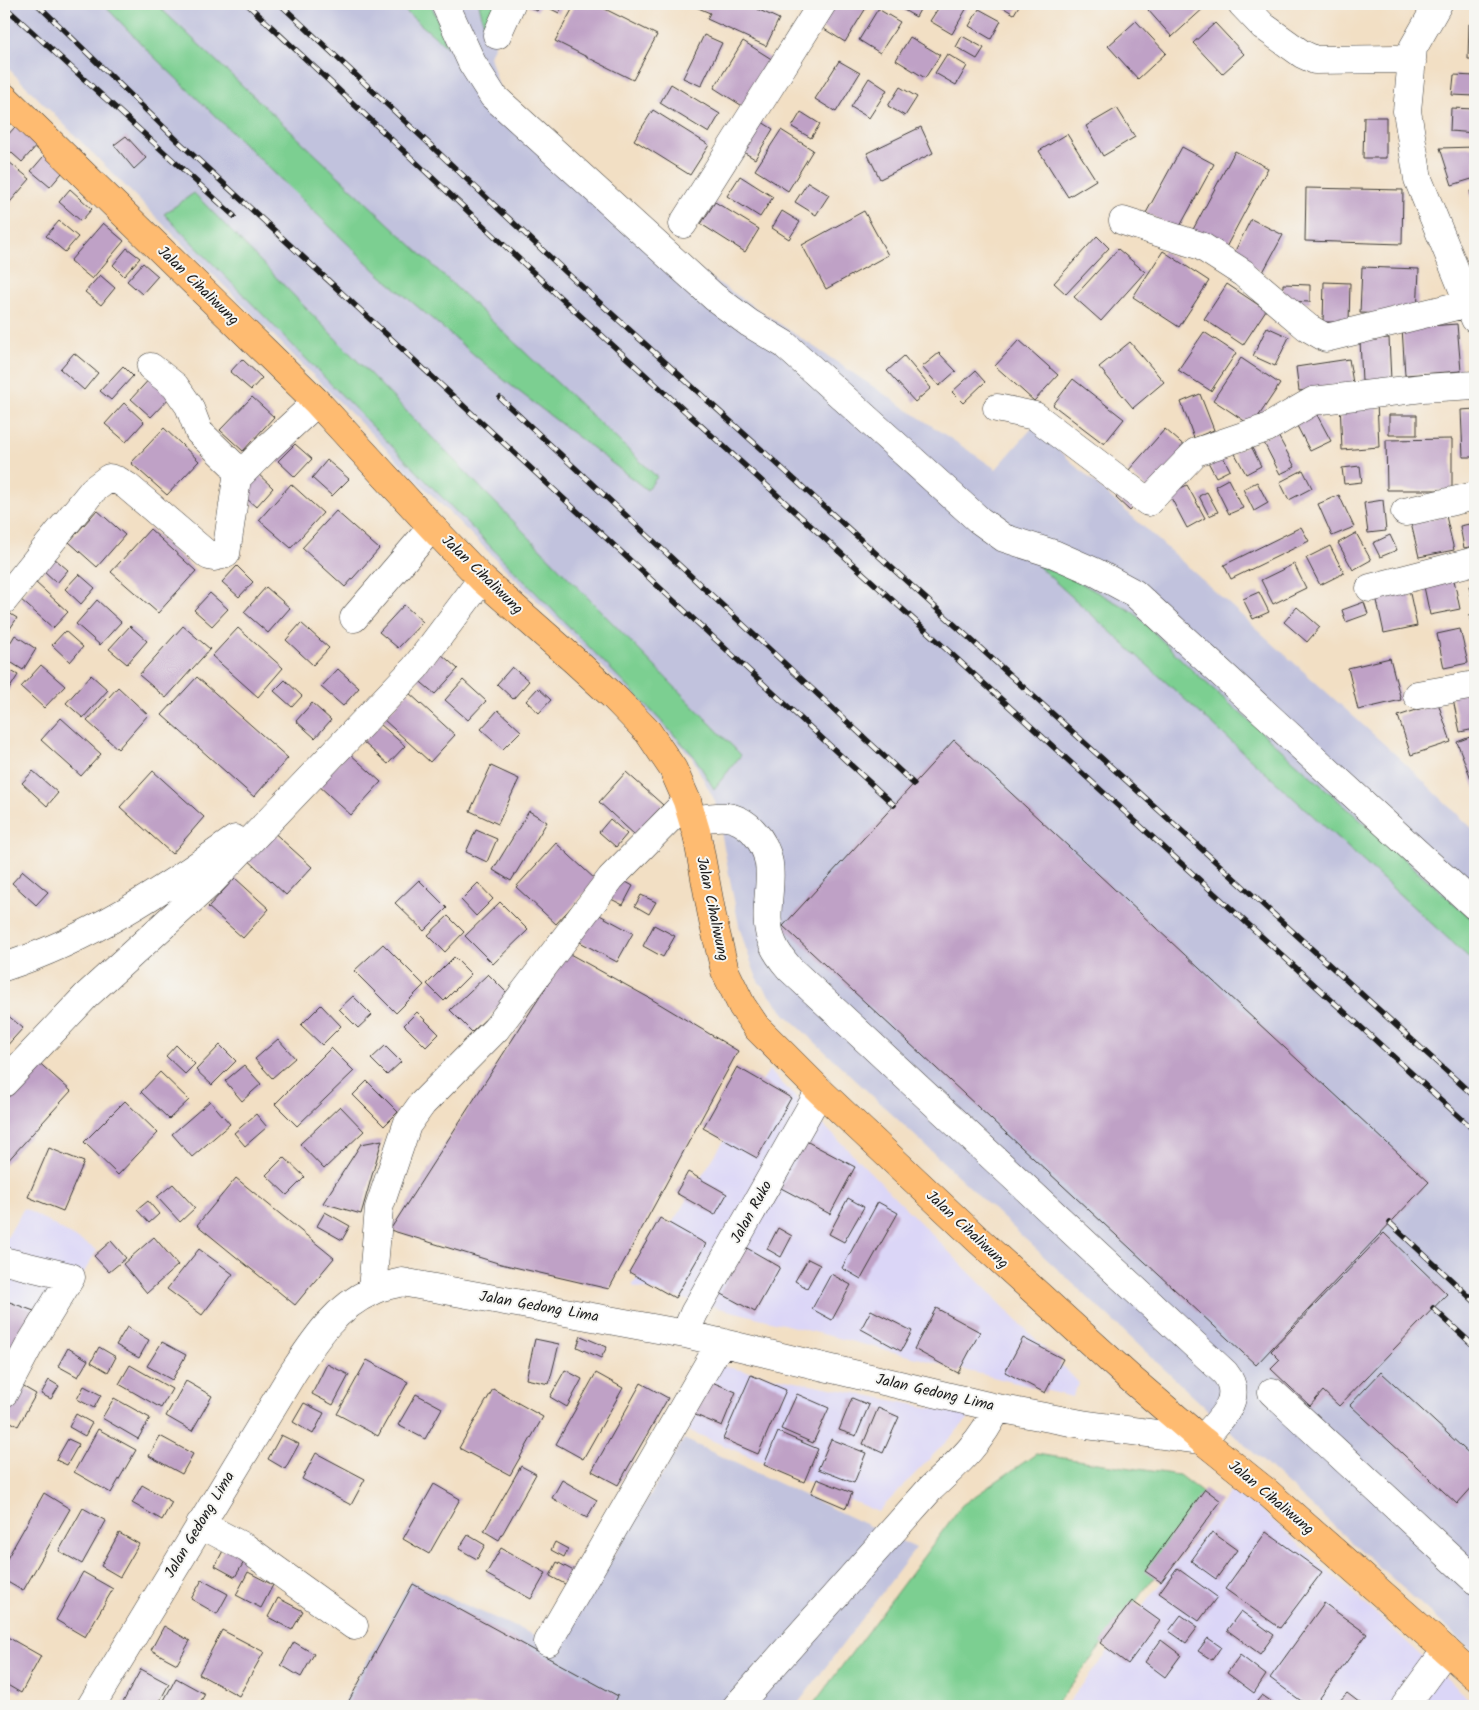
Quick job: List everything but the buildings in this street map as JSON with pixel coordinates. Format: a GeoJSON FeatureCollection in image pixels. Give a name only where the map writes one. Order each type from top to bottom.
{"type":"FeatureCollection","features":[{"type":"Feature","properties":{"kind":"highway","name":"Jalan Cihaliwung"},"geometry":{"type":"LineString","coordinates":[[4,97],[317,402],[482,579],[581,666],[648,732],[672,770],[690,810],[725,971],[742,1006],[756,1028],[983,1245],[1131,1379],[1268,1493],[1475,1676]]}},
{"type":"Feature","properties":{"kind":"street"},"geometry":{"type":"LineString","coordinates":[[445,4],[472,63],[493,96],[714,297],[749,323],[784,344],[979,520],[1004,538],[1054,554],[1096,572],[1134,593],[1475,906]]}},
{"type":"Feature","properties":{"kind":"street"},"geometry":{"type":"LineString","coordinates":[[496,35],[512,4]]}},
{"type":"Feature","properties":{"kind":"street"},"geometry":{"type":"LineString","coordinates":[[683,224],[822,4]]}},
{"type":"Feature","properties":{"kind":"street"},"geometry":{"type":"LineString","coordinates":[[1242,4],[1263,26],[1302,54],[1315,60],[1397,59],[1412,62]]}},
{"type":"Feature","properties":{"kind":"street"},"geometry":{"type":"LineString","coordinates":[[1123,221],[1201,246],[1243,273],[1307,327],[1326,338],[1472,312],[1418,179],[1407,111],[1414,48],[1438,4]]}},
{"type":"Feature","properties":{"kind":"street"},"geometry":{"type":"LineString","coordinates":[[4,600],[93,490],[109,478],[127,486],[209,556],[214,557],[226,554],[237,478],[235,467],[199,432],[189,406],[175,386],[152,367]]}},
{"type":"Feature","properties":{"kind":"street"},"geometry":{"type":"LineString","coordinates":[[997,408],[1034,416],[1148,502],[1196,452],[1267,428],[1313,401],[1423,388],[1475,385]]}},
{"type":"Feature","properties":{"kind":"street"},"geometry":{"type":"LineString","coordinates":[[237,478],[317,402]]}},
{"type":"Feature","properties":{"kind":"street"},"geometry":{"type":"LineString","coordinates":[[1405,512],[1475,496]]}},
{"type":"Feature","properties":{"kind":"street"},"geometry":{"type":"LineString","coordinates":[[354,618],[432,527]]}},
{"type":"Feature","properties":{"kind":"street"},"geometry":{"type":"LineString","coordinates":[[1370,588],[1475,561]]}},
{"type":"Feature","properties":{"kind":"street"},"geometry":{"type":"LineString","coordinates":[[4,1083],[86,996],[210,883],[415,668],[482,579]]}},
{"type":"Feature","properties":{"kind":"street"},"geometry":{"type":"LineString","coordinates":[[1418,695],[1475,685]]}},
{"type":"Feature","properties":{"kind":"street"},"geometry":{"type":"LineString","coordinates":[[372,1290],[379,1208],[408,1125],[422,1104],[496,1029],[611,878],[690,810],[737,819],[760,838],[769,856],[768,925],[772,944],[790,969],[1231,1380],[1234,1391],[1231,1402],[1202,1440]]}},
{"type":"Feature","properties":{"kind":"street"},"geometry":{"type":"LineString","coordinates":[[4,967],[30,958],[126,913],[242,833],[268,822]]}},
{"type":"Feature","properties":{"kind":"street","name":"Jalan Ruko"},"geometry":{"type":"LineString","coordinates":[[685,1334],[694,1313],[820,1091]]}},
{"type":"Feature","properties":{"kind":"street"},"geometry":{"type":"LineString","coordinates":[[4,1261],[71,1277],[29,1346],[4,1393]]}},
{"type":"Feature","properties":{"kind":"street","name":"Jalan Gedong Lima"},"geometry":{"type":"LineString","coordinates":[[91,1706],[200,1524],[318,1334],[343,1307],[372,1290],[402,1282],[685,1334],[997,1408],[1087,1425],[1202,1440]]}},
{"type":"Feature","properties":{"kind":"street"},"geometry":{"type":"LineString","coordinates":[[548,1642],[721,1342]]}},
{"type":"Feature","properties":{"kind":"street"},"geometry":{"type":"LineString","coordinates":[[1272,1392],[1475,1580]]}},
{"type":"Feature","properties":{"kind":"street"},"geometry":{"type":"LineString","coordinates":[[737,1706],[930,1489],[961,1461],[988,1427],[997,1408]]}},
{"type":"Feature","properties":{"kind":"street"},"geometry":{"type":"LineString","coordinates":[[200,1524],[246,1548],[354,1626]]}},
{"type":"Feature","properties":{"kind":"street"},"geometry":{"type":"LineString","coordinates":[[1405,1706],[1446,1650]]}},
{"type":"Feature","properties":{"kind":"shaded area"},"geometry":{"type":"Polygon","coordinates":[[[4,4],[511,4],[490,56],[501,94],[689,263],[996,469],[1033,427],[1394,753],[1475,831],[1475,1653],[1272,1470],[786,1015],[758,981],[745,946],[739,926],[715,801],[691,756],[4,64],[4,4]]]}},
{"type":"Feature","properties":{"kind":"shaded area"},"geometry":{"type":"Polygon","coordinates":[[[769,1070],[1079,1383],[1072,1397],[632,1286],[769,1070]]]}},
{"type":"Feature","properties":{"kind":"shaded area"},"geometry":{"type":"Polygon","coordinates":[[[24,1208],[97,1250],[4,1411],[4,1243],[24,1208]]]}},
{"type":"Feature","properties":{"kind":"shaded area"},"geometry":{"type":"Polygon","coordinates":[[[721,1366],[971,1416],[878,1512],[688,1430],[721,1366]]]}},
{"type":"Feature","properties":{"kind":"shaded area"},"geometry":{"type":"Polygon","coordinates":[[[684,1439],[916,1548],[796,1706],[342,1706],[411,1581],[559,1646],[684,1439]]]}},
{"type":"Feature","properties":{"kind":"shaded area"},"geometry":{"type":"Polygon","coordinates":[[[1235,1486],[1475,1704],[1475,1706],[1066,1706],[1235,1486]]]}},
{"type":"Feature","properties":{"kind":"green space"},"geometry":{"type":"Polygon","coordinates":[[[103,4],[156,4],[657,477],[647,490],[504,380],[379,274],[151,54],[103,4]]]}},
{"type":"Feature","properties":{"kind":"green space"},"geometry":{"type":"Polygon","coordinates":[[[397,4],[430,4],[447,47],[397,4]]]}},
{"type":"Feature","properties":{"kind":"green space"},"geometry":{"type":"Polygon","coordinates":[[[479,4],[503,4],[488,41],[479,4]]]}},
{"type":"Feature","properties":{"kind":"green space"},"geometry":{"type":"Polygon","coordinates":[[[194,193],[741,755],[714,789],[694,756],[645,704],[164,214],[194,193]]]}},
{"type":"Feature","properties":{"kind":"green space"},"geometry":{"type":"Polygon","coordinates":[[[1037,565],[1068,576],[1133,612],[1194,672],[1475,922],[1475,963],[1037,565]]]}},
{"type":"Feature","properties":{"kind":"green space"},"geometry":{"type":"Polygon","coordinates":[[[1036,1454],[1179,1475],[1213,1501],[1055,1706],[812,1706],[962,1505],[1036,1454]]]}},
{"type":"Feature","properties":{"kind":"railway"},"geometry":{"type":"LineString","coordinates":[[37,4],[179,142],[894,805]]}},
{"type":"Feature","properties":{"kind":"railway"},"geometry":{"type":"LineString","coordinates":[[247,4],[551,289],[1475,1131]]}},
{"type":"Feature","properties":{"kind":"railway"},"geometry":{"type":"LineString","coordinates":[[280,4],[568,274],[1475,1097]]}},
{"type":"Feature","properties":{"kind":"railway"},"geometry":{"type":"LineString","coordinates":[[4,6],[234,216]]}},
{"type":"Feature","properties":{"kind":"railway"},"geometry":{"type":"LineString","coordinates":[[500,398],[914,784]]}},
{"type":"Feature","properties":{"kind":"railway"},"geometry":{"type":"LineString","coordinates":[[1390,1223],[1475,1302]]}},
{"type":"Feature","properties":{"kind":"railway"},"geometry":{"type":"LineString","coordinates":[[1433,1308],[1475,1347]]}}]}
